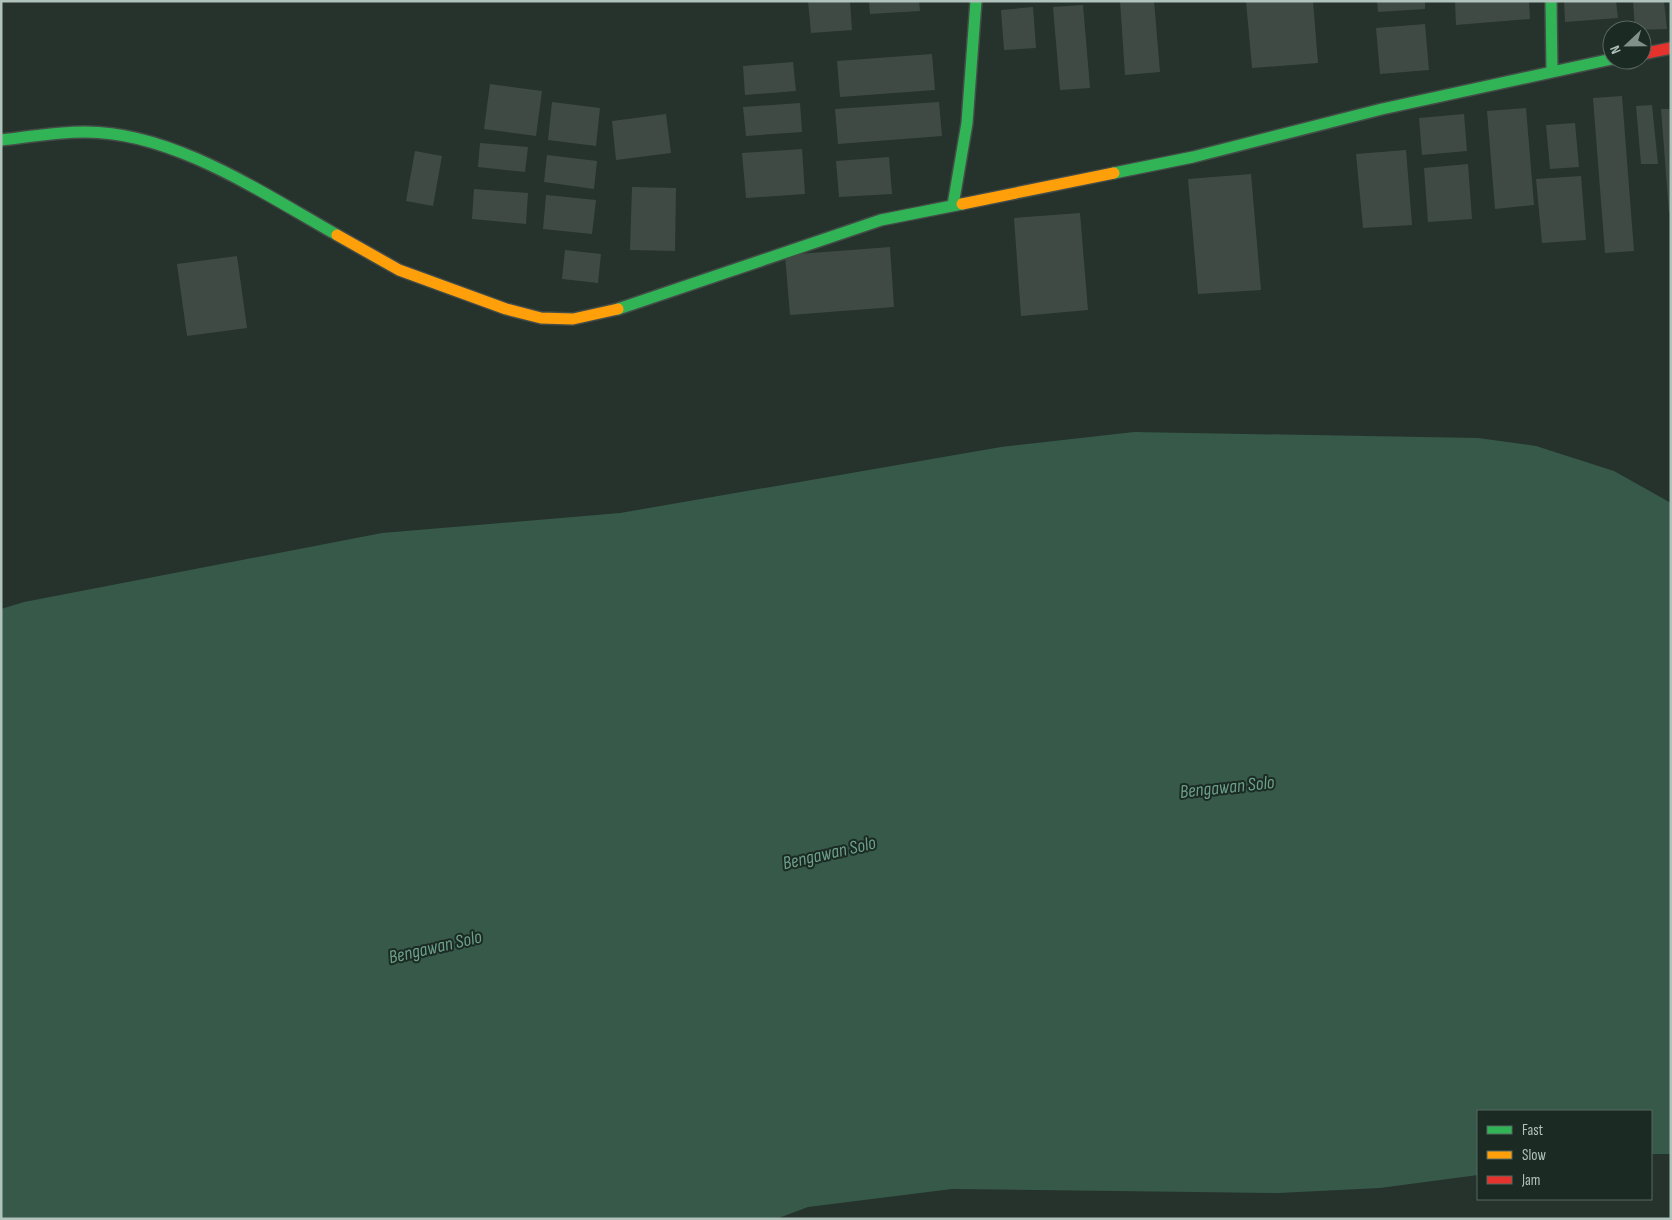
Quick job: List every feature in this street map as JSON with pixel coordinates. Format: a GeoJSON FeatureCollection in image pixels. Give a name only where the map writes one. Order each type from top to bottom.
{"type":"FeatureCollection","features":[{"type":"Feature","properties":{"kind":"street"},"geometry":{"type":"LineString","coordinates":[[953,205],[967,123],[976,1]]}},
{"type":"Feature","properties":{"kind":"street"},"geometry":{"type":"LineString","coordinates":[[1551,1],[1552,72]]}},
{"type":"Feature","properties":{"kind":"street"},"geometry":{"type":"LineString","coordinates":[[1652,52],[1671,48]]}},
{"type":"Feature","properties":{"kind":"street"},"geometry":{"type":"LineString","coordinates":[[1,140],[85,132],[143,139],[220,169],[399,270],[506,310],[541,318],[573,319],[633,305],[880,220],[1194,157],[1382,109],[1602,61]]}},
{"type":"Feature","properties":{"kind":"water","name":"Bengawan Solo"},"geometry":{"type":"Polygon","coordinates":[[[1134,432],[1478,438],[1536,446],[1614,471],[1671,503],[1671,1154],[1652,1154],[1652,1110],[1477,1110],[1477,1175],[1380,1188],[1279,1193],[952,1189],[808,1207],[776,1219],[1,1219],[1,609],[24,602],[382,533],[620,513],[1001,447],[1134,432]]]}},
{"type":"Feature","properties":{"kind":"building"},"geometry":{"type":"Polygon","coordinates":[[[808,1],[850,1],[852,30],[811,33],[808,1]]]}},
{"type":"Feature","properties":{"kind":"building"},"geometry":{"type":"Polygon","coordinates":[[[869,1],[919,1],[920,11],[870,14],[869,1]]]}},
{"type":"Feature","properties":{"kind":"building"},"geometry":{"type":"Polygon","coordinates":[[[1120,1],[1154,1],[1160,72],[1125,75],[1120,1]]]}},
{"type":"Feature","properties":{"kind":"building"},"geometry":{"type":"Polygon","coordinates":[[[1246,1],[1313,1],[1318,63],[1252,68],[1246,1]]]}},
{"type":"Feature","properties":{"kind":"building"},"geometry":{"type":"Polygon","coordinates":[[[1377,1],[1425,1],[1425,9],[1378,12],[1377,1]]]}},
{"type":"Feature","properties":{"kind":"building"},"geometry":{"type":"Polygon","coordinates":[[[1455,1],[1529,1],[1530,19],[1456,25],[1455,1]]]}},
{"type":"Feature","properties":{"kind":"building"},"geometry":{"type":"Polygon","coordinates":[[[1564,1],[1616,1],[1618,18],[1565,22],[1564,1]]]}},
{"type":"Feature","properties":{"kind":"building"},"geometry":{"type":"Polygon","coordinates":[[[1633,1],[1664,1],[1667,29],[1652,29],[1652,20],[1634,20],[1633,1]]]}},
{"type":"Feature","properties":{"kind":"building"},"geometry":{"type":"Polygon","coordinates":[[[1083,5],[1090,88],[1060,90],[1053,7],[1083,5]]]}},
{"type":"Feature","properties":{"kind":"building"},"geometry":{"type":"Polygon","coordinates":[[[1033,7],[1036,48],[1004,50],[1001,10],[1033,7]]]}},
{"type":"Feature","properties":{"kind":"building"},"geometry":{"type":"Polygon","coordinates":[[[1425,24],[1429,70],[1380,74],[1376,28],[1425,24]]]}},
{"type":"Feature","properties":{"kind":"building"},"geometry":{"type":"Polygon","coordinates":[[[932,54],[935,90],[840,97],[837,61],[932,54]]]}},
{"type":"Feature","properties":{"kind":"building"},"geometry":{"type":"Polygon","coordinates":[[[793,62],[796,91],[745,95],[743,66],[793,62]]]}},
{"type":"Feature","properties":{"kind":"building"},"geometry":{"type":"Polygon","coordinates":[[[490,84],[542,91],[536,136],[484,129],[490,84]]]}},
{"type":"Feature","properties":{"kind":"building"},"geometry":{"type":"Polygon","coordinates":[[[1622,96],[1634,251],[1605,253],[1593,98],[1622,96]]]}},
{"type":"Feature","properties":{"kind":"building"},"geometry":{"type":"Polygon","coordinates":[[[552,102],[600,108],[596,146],[548,140],[552,102]]]}},
{"type":"Feature","properties":{"kind":"building"},"geometry":{"type":"Polygon","coordinates":[[[939,102],[942,136],[838,144],[835,109],[939,102]]]}},
{"type":"Feature","properties":{"kind":"building"},"geometry":{"type":"Polygon","coordinates":[[[800,103],[802,132],[746,136],[743,107],[800,103]]]}},
{"type":"Feature","properties":{"kind":"building"},"geometry":{"type":"Polygon","coordinates":[[[1652,105],[1658,164],[1641,164],[1636,106],[1652,105]]]}},
{"type":"Feature","properties":{"kind":"building"},"geometry":{"type":"Polygon","coordinates":[[[1526,108],[1534,205],[1495,209],[1487,111],[1526,108]]]}},
{"type":"Feature","properties":{"kind":"building"},"geometry":{"type":"Polygon","coordinates":[[[1661,109],[1671,109],[1671,213],[1669,213],[1661,109]]]}},
{"type":"Feature","properties":{"kind":"building"},"geometry":{"type":"Polygon","coordinates":[[[666,114],[671,153],[616,160],[612,121],[666,114]]]}},
{"type":"Feature","properties":{"kind":"building"},"geometry":{"type":"Polygon","coordinates":[[[1464,114],[1467,151],[1422,155],[1419,118],[1464,114]]]}},
{"type":"Feature","properties":{"kind":"building"},"geometry":{"type":"Polygon","coordinates":[[[1575,123],[1579,167],[1550,169],[1546,125],[1575,123]]]}},
{"type":"Feature","properties":{"kind":"building"},"geometry":{"type":"Polygon","coordinates":[[[480,143],[528,147],[525,172],[478,167],[480,143]]]}},
{"type":"Feature","properties":{"kind":"building"},"geometry":{"type":"Polygon","coordinates":[[[802,149],[805,194],[746,198],[742,153],[802,149]]]}},
{"type":"Feature","properties":{"kind":"building"},"geometry":{"type":"Polygon","coordinates":[[[1406,150],[1412,225],[1363,228],[1356,154],[1406,150]]]}},
{"type":"Feature","properties":{"kind":"building"},"geometry":{"type":"Polygon","coordinates":[[[415,151],[442,156],[433,206],[406,201],[415,151]]]}},
{"type":"Feature","properties":{"kind":"building"},"geometry":{"type":"Polygon","coordinates":[[[547,155],[597,161],[594,189],[544,182],[547,155]]]}},
{"type":"Feature","properties":{"kind":"building"},"geometry":{"type":"Polygon","coordinates":[[[889,157],[892,194],[839,197],[836,161],[889,157]]]}},
{"type":"Feature","properties":{"kind":"building"},"geometry":{"type":"Polygon","coordinates":[[[1468,164],[1472,219],[1428,222],[1424,168],[1468,164]]]}},
{"type":"Feature","properties":{"kind":"building"},"geometry":{"type":"Polygon","coordinates":[[[1251,174],[1261,290],[1198,294],[1188,179],[1251,174]]]}},
{"type":"Feature","properties":{"kind":"building"},"geometry":{"type":"Polygon","coordinates":[[[1581,176],[1586,240],[1542,243],[1536,179],[1581,176]]]}},
{"type":"Feature","properties":{"kind":"building"},"geometry":{"type":"Polygon","coordinates":[[[632,187],[676,188],[675,251],[630,250],[632,187]]]}},
{"type":"Feature","properties":{"kind":"building"},"geometry":{"type":"Polygon","coordinates":[[[474,189],[528,193],[526,224],[472,219],[474,189]]]}},
{"type":"Feature","properties":{"kind":"building"},"geometry":{"type":"Polygon","coordinates":[[[546,195],[596,200],[592,234],[543,229],[546,195]]]}},
{"type":"Feature","properties":{"kind":"building"},"geometry":{"type":"Polygon","coordinates":[[[1080,213],[1088,310],[1021,316],[1014,218],[1080,213]]]}},
{"type":"Feature","properties":{"kind":"building"},"geometry":{"type":"Polygon","coordinates":[[[890,247],[894,307],[790,315],[785,255],[890,247]]]}},
{"type":"Feature","properties":{"kind":"building"},"geometry":{"type":"Polygon","coordinates":[[[565,250],[601,254],[598,283],[562,279],[565,250]]]}},
{"type":"Feature","properties":{"kind":"building"},"geometry":{"type":"Polygon","coordinates":[[[237,256],[247,328],[187,336],[177,264],[237,256]]]}},
{"type":"Feature","properties":{"kind":"traffic: fast"},"geometry":{"type":"LineString","coordinates":[[953,205],[967,123],[976,1]]}},
{"type":"Feature","properties":{"kind":"traffic: fast"},"geometry":{"type":"LineString","coordinates":[[1551,1],[1552,72]]}},
{"type":"Feature","properties":{"kind":"traffic: fast"},"geometry":{"type":"LineString","coordinates":[[1114,173],[1193,157],[1382,109],[1602,61]]}},
{"type":"Feature","properties":{"kind":"traffic: fast"},"geometry":{"type":"LineString","coordinates":[[1,140],[84,132],[117,134],[150,142],[183,153],[216,168],[248,184],[337,235]]}},
{"type":"Feature","properties":{"kind":"traffic: fast"},"geometry":{"type":"LineString","coordinates":[[618,309],[881,220],[962,204]]}},
{"type":"Feature","properties":{"kind":"traffic: slow"},"geometry":{"type":"LineString","coordinates":[[962,204],[1114,173]]}},
{"type":"Feature","properties":{"kind":"traffic: slow"},"geometry":{"type":"LineString","coordinates":[[337,235],[399,270],[506,309],[541,318],[573,319],[618,309]]}},
{"type":"Feature","properties":{"kind":"traffic: jam"},"geometry":{"type":"LineString","coordinates":[[1652,52],[1671,48]]}}]}
